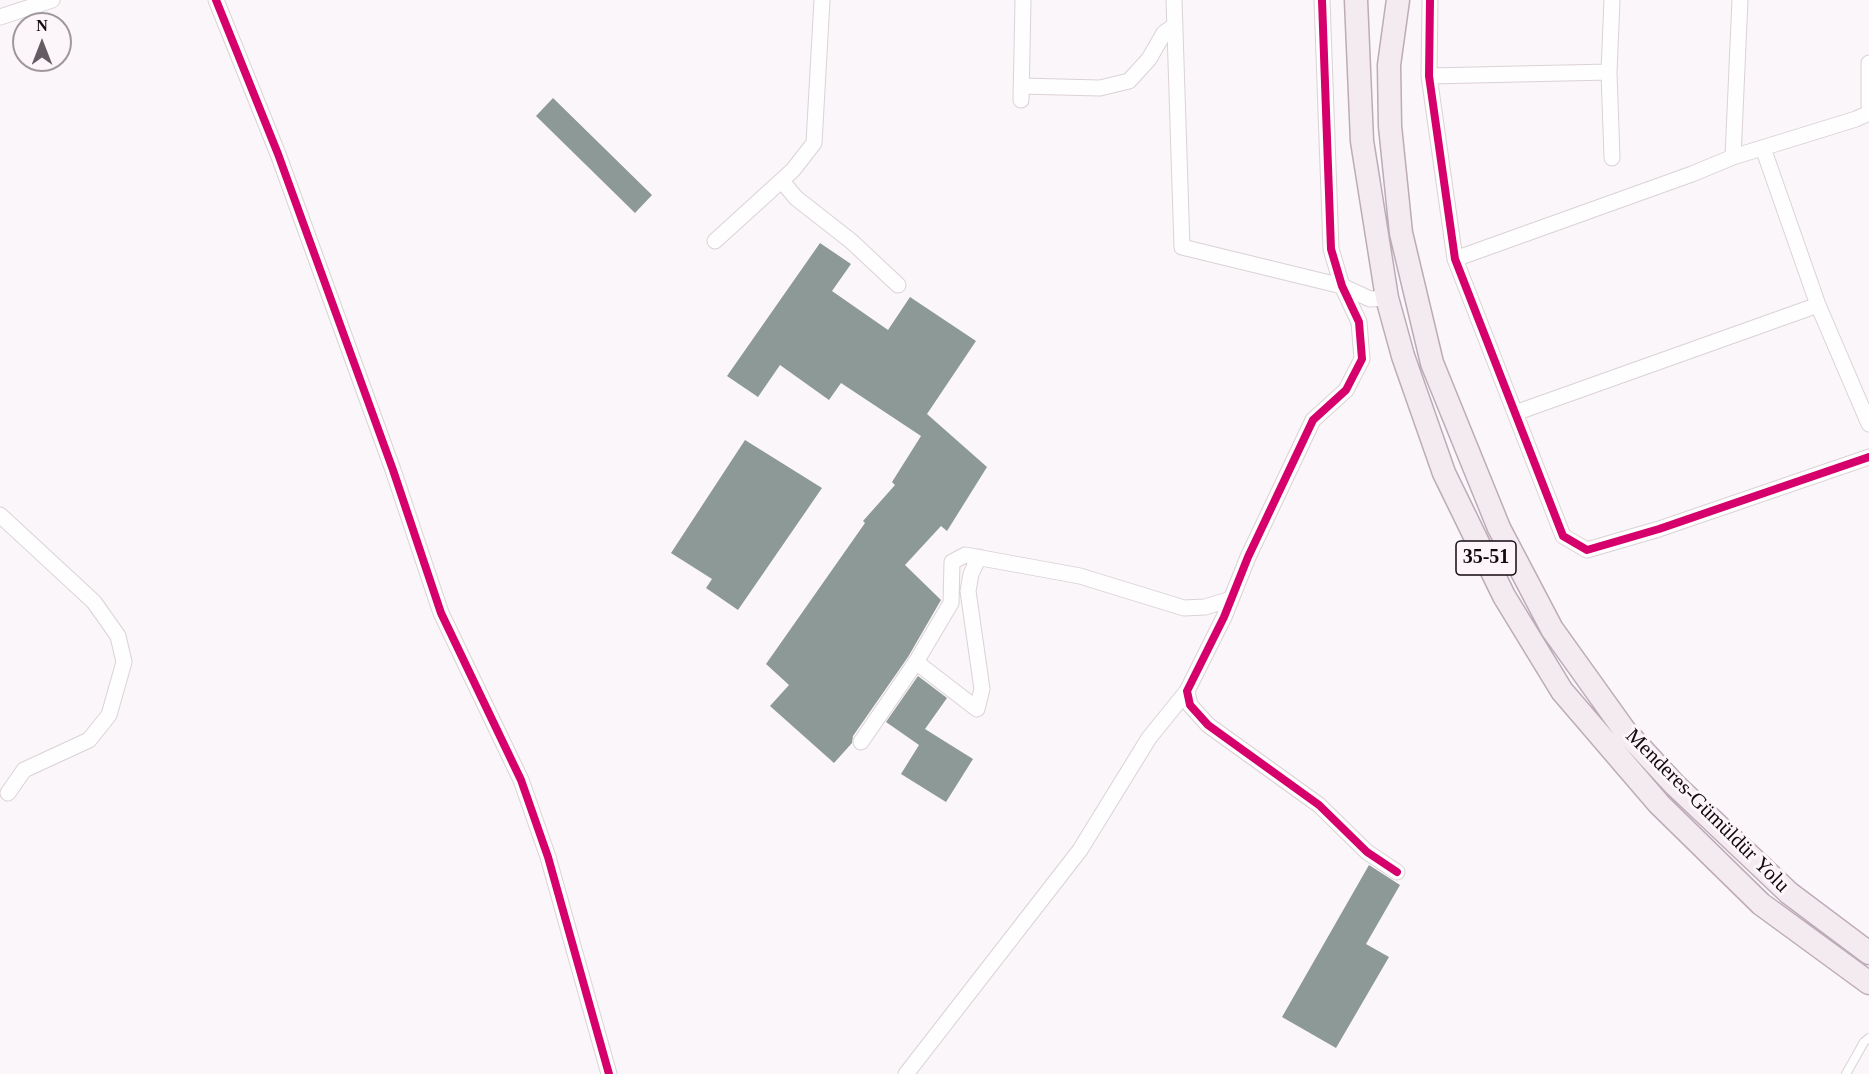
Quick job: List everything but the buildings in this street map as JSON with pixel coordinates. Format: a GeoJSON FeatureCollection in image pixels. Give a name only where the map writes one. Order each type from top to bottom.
{"type":"FeatureCollection","features":[{"type":"Feature","properties":{"kind":"main road","name":"Menderes-Gümüldür Yolu"},"geometry":{"type":"LineString","coordinates":[[1356,0],[1362,141],[1387,298],[1403,356],[1444,473],[1504,596],[1562,691],[1659,804],[1761,904],[1869,983]]}},
{"type":"Feature","properties":{"kind":"main road","name":"Menderes-Gümüldür Yolu"},"geometry":{"type":"LineString","coordinates":[[1398,0],[1389,65],[1390,126],[1401,233],[1432,363],[1499,528],[1552,629],[1625,731],[1674,784],[1789,893],[1869,953]]}},
{"type":"Feature","properties":{"kind":"street"},"geometry":{"type":"LineString","coordinates":[[0,17],[52,0]]}},
{"type":"Feature","properties":{"kind":"street"},"geometry":{"type":"LineString","coordinates":[[216,0],[278,154],[393,470],[441,613],[521,780],[548,857],[609,1074]]}},
{"type":"Feature","properties":{"kind":"street"},"geometry":{"type":"LineString","coordinates":[[715,241],[782,181],[814,143],[822,0]]}},
{"type":"Feature","properties":{"kind":"street"},"geometry":{"type":"LineString","coordinates":[[1023,0],[1021,93],[1100,88],[1129,81],[1149,59],[1164,33],[1174,26]]}},
{"type":"Feature","properties":{"kind":"street"},"geometry":{"type":"LineString","coordinates":[[1174,0],[1182,247],[1342,286],[1370,299],[1387,298]]}},
{"type":"Feature","properties":{"kind":"street"},"geometry":{"type":"LineString","coordinates":[[906,1074],[1080,850],[1149,738],[1187,691],[1314,420],[1346,390],[1362,359],[1359,322],[1342,286],[1331,249],[1322,0]]}},
{"type":"Feature","properties":{"kind":"street"},"geometry":{"type":"LineString","coordinates":[[1430,0],[1429,76],[1455,259],[1563,536],[1587,549],[1659,529],[1869,457]]}},
{"type":"Feature","properties":{"kind":"street"},"geometry":{"type":"LineString","coordinates":[[1612,0],[1609,72],[1612,158]]}},
{"type":"Feature","properties":{"kind":"street"},"geometry":{"type":"LineString","coordinates":[[1733,157],[1740,0]]}},
{"type":"Feature","properties":{"kind":"street"},"geometry":{"type":"LineString","coordinates":[[1869,63],[1869,105]]}},
{"type":"Feature","properties":{"kind":"street"},"geometry":{"type":"LineString","coordinates":[[1429,76],[1609,72]]}},
{"type":"Feature","properties":{"kind":"street"},"geometry":{"type":"LineString","coordinates":[[1455,259],[1692,174],[1733,157],[1869,113]]}},
{"type":"Feature","properties":{"kind":"street"},"geometry":{"type":"LineString","coordinates":[[1763,148],[1818,305],[1869,424]]}},
{"type":"Feature","properties":{"kind":"street"},"geometry":{"type":"LineString","coordinates":[[782,181],[796,198],[851,241],[898,285]]}},
{"type":"Feature","properties":{"kind":"street"},"geometry":{"type":"LineString","coordinates":[[1515,412],[1818,305]]}},
{"type":"Feature","properties":{"kind":"street"},"geometry":{"type":"LineString","coordinates":[[0,515],[94,602],[118,636],[124,662],[110,715],[89,740],[24,770],[8,793]]}},
{"type":"Feature","properties":{"kind":"street"},"geometry":{"type":"LineString","coordinates":[[861,742],[916,662],[951,603],[952,562],[965,555],[1080,576],[1184,608],[1205,607],[1231,599]]}},
{"type":"Feature","properties":{"kind":"street"},"geometry":{"type":"LineString","coordinates":[[916,662],[976,710],[982,689],[968,591],[971,574],[979,557]]}},
{"type":"Feature","properties":{"kind":"street"},"geometry":{"type":"LineString","coordinates":[[1187,691],[1190,705],[1208,725],[1319,805],[1367,852],[1397,872]]}},
{"type":"Feature","properties":{"kind":"lane"},"geometry":{"type":"LineString","coordinates":[[1846,1074],[1864,1042],[1869,1038]]}},
{"type":"Feature","properties":{"kind":"cycle path"},"geometry":{"type":"LineString","coordinates":[[216,0],[278,154],[393,470],[441,613],[521,780],[548,857],[609,1074]]}},
{"type":"Feature","properties":{"kind":"cycle path"},"geometry":{"type":"LineString","coordinates":[[1322,0],[1331,249],[1342,286],[1359,322],[1362,359],[1346,390],[1313,420],[1248,557],[1224,617],[1187,691],[1190,705],[1208,725],[1319,805],[1367,852],[1397,872]]}},
{"type":"Feature","properties":{"kind":"cycle path"},"geometry":{"type":"LineString","coordinates":[[1430,0],[1429,76],[1455,259],[1563,536],[1587,550],[1659,529],[1869,457]]}}]}
